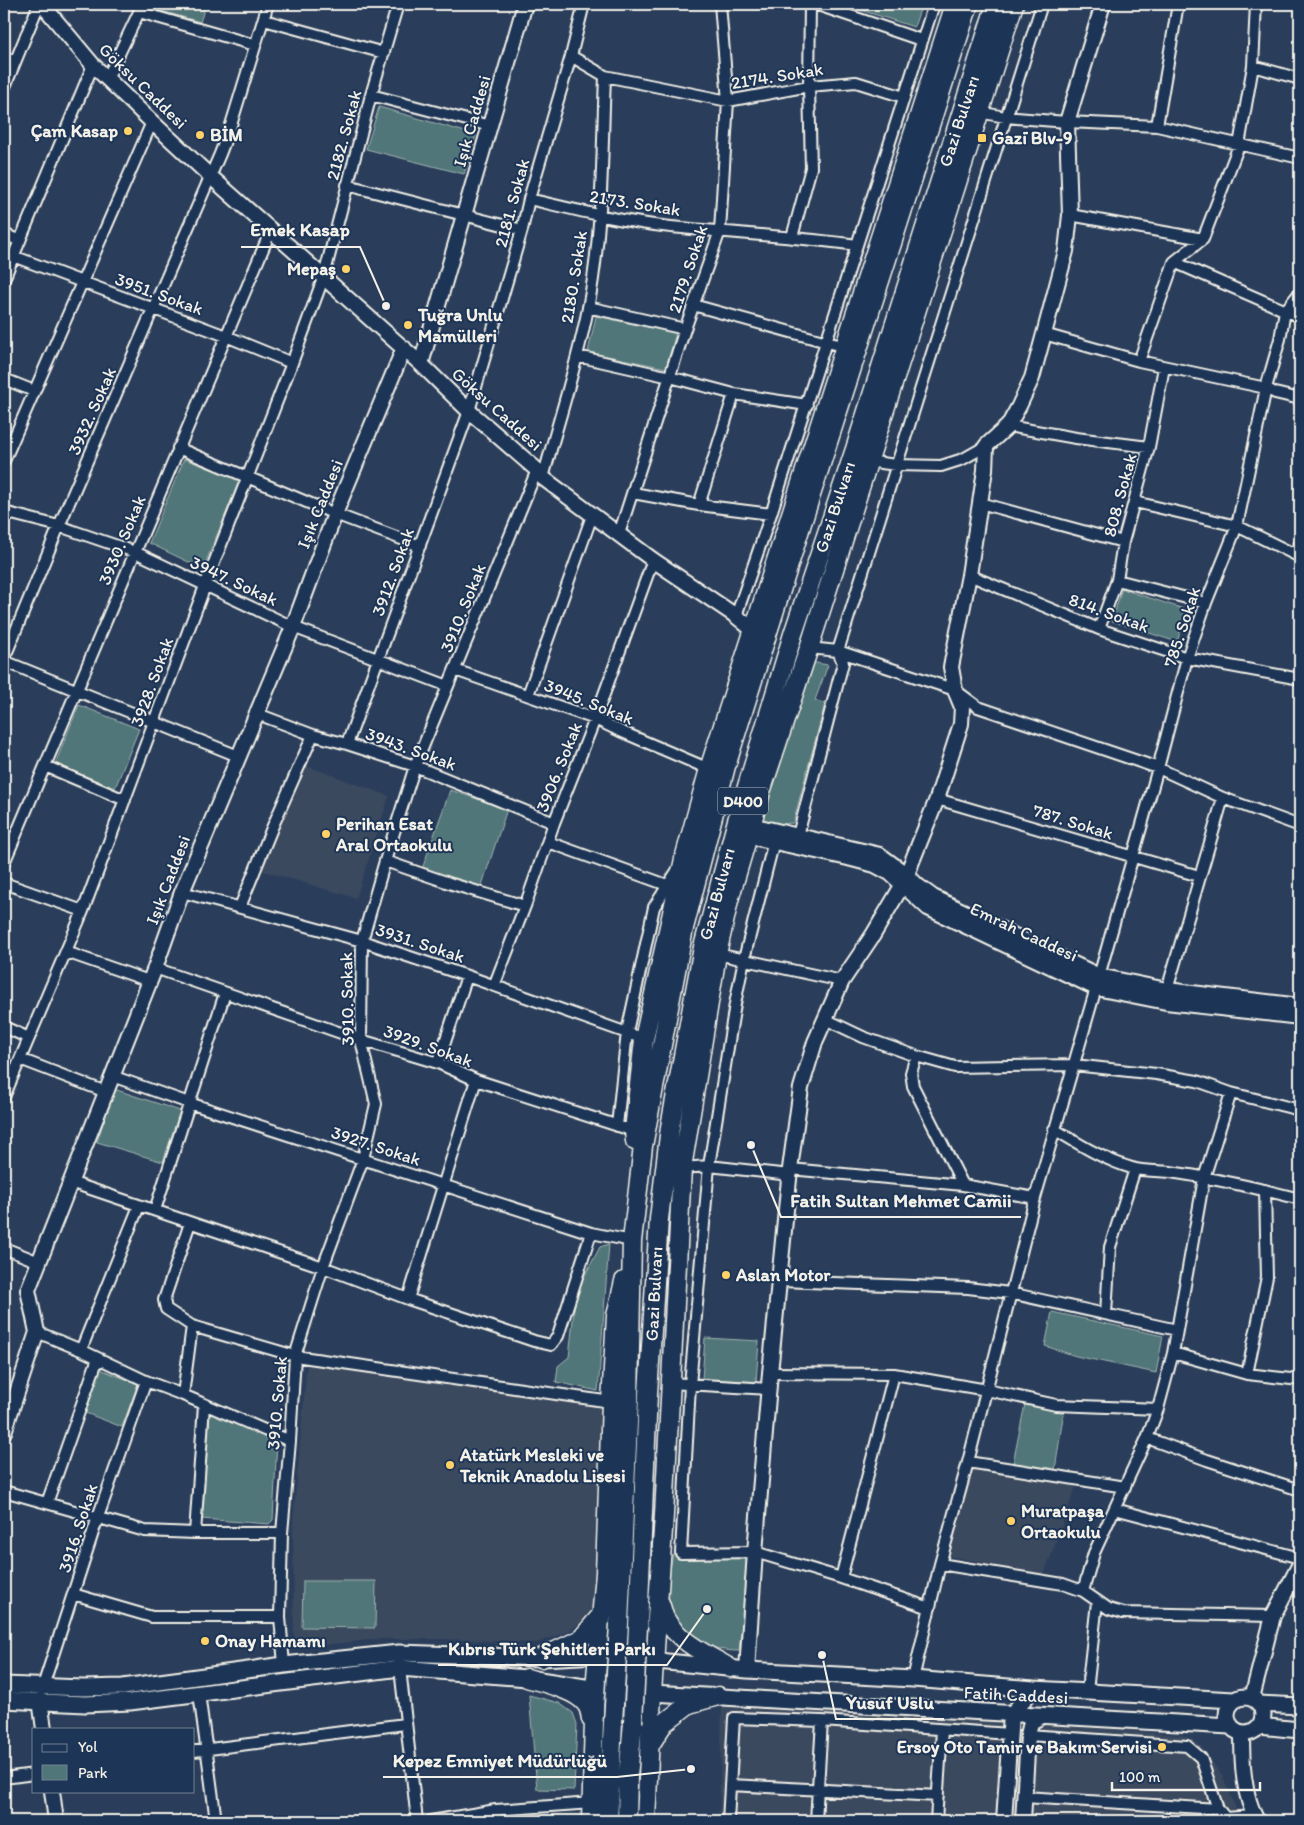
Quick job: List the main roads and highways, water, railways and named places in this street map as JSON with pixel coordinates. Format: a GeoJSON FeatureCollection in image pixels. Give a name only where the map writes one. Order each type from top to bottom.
{"type":"FeatureCollection","features":[{"type":"Feature","properties":{"kind":"highway"},"geometry":{"type":"LineString","coordinates":[[638,1191],[634,1132],[644,1039],[684,859],[709,769],[753,630],[955,4]]}},
{"type":"Feature","properties":{"kind":"highway","name":"Gazi Bulvarı"},"geometry":{"type":"LineString","coordinates":[[608,1821],[629,1400],[632,1242],[643,1146],[684,928],[726,766],[969,4]]}},
{"type":"Feature","properties":{"kind":"highway","name":"Gazi Bulvarı"},"geometry":{"type":"LineString","coordinates":[[628,1821],[628,1777],[633,1722],[658,1219],[670,1127],[703,947],[739,813],[793,634],[855,449],[996,4]]}},
{"type":"Feature","properties":{"kind":"highway"},"geometry":{"type":"LineString","coordinates":[[646,1821],[682,1168],[717,954],[729,900],[750,830],[1014,4]]}},
{"type":"Feature","properties":{"kind":"highway"},"geometry":{"type":"LineString","coordinates":[[658,1219],[670,1383]]}},
{"type":"Feature","properties":{"kind":"highway"},"geometry":{"type":"LineString","coordinates":[[592,1821],[593,1689],[602,1613],[616,1316],[632,1242]]}},
{"type":"Feature","properties":{"kind":"highway"},"geometry":{"type":"LineString","coordinates":[[659,1599],[665,1618],[678,1635],[695,1648],[739,1669]]}},
{"type":"Feature","properties":{"kind":"highway"},"geometry":{"type":"LineString","coordinates":[[541,1658],[580,1639],[602,1613]]}},
{"type":"Feature","properties":{"kind":"highway"},"geometry":{"type":"LineString","coordinates":[[527,1678],[568,1691],[585,1702],[590,1709],[594,1738]]}},
{"type":"Feature","properties":{"kind":"highway"},"geometry":{"type":"LineString","coordinates":[[650,1746],[664,1723],[690,1704],[718,1696]]}},
{"type":"Feature","properties":{"kind":"main road","name":"Fatih Caddesi"},"geometry":{"type":"LineString","coordinates":[[42,1693],[123,1686],[284,1664],[398,1653],[541,1658],[598,1655],[739,1669],[913,1679],[1034,1689],[1234,1700]]}},
{"type":"Feature","properties":{"kind":"main road","name":"Fatih Caddesi"},"geometry":{"type":"LineString","coordinates":[[42,1693],[85,1704],[130,1702],[400,1668],[527,1678],[593,1689],[1044,1715],[1236,1730]]}},
{"type":"Feature","properties":{"kind":"main road"},"geometry":{"type":"LineString","coordinates":[[4,1685],[42,1693]]}},
{"type":"Feature","properties":{"kind":"main road"},"geometry":{"type":"LineString","coordinates":[[4,1700],[42,1693]]}},
{"type":"Feature","properties":{"kind":"main road"},"geometry":{"type":"LineString","coordinates":[[1256,1701],[1263,1713],[1259,1726],[1251,1732],[1236,1730],[1226,1717],[1226,1712],[1234,1700],[1242,1696],[1256,1701],[1300,1706]]}},
{"type":"Feature","properties":{"kind":"main road"},"geometry":{"type":"LineString","coordinates":[[1259,1726],[1300,1730]]}},
{"type":"Feature","properties":{"kind":"place","name":"Çam Kasap"},"geometry":{"type":"Point","coordinates":[128,131]}},
{"type":"Feature","properties":{"kind":"place","name":"BİM"},"geometry":{"type":"Point","coordinates":[200,135]}},
{"type":"Feature","properties":{"kind":"place","name":"Gazi̇ Blv-9"},"geometry":{"type":"Point","coordinates":[982,138]}},
{"type":"Feature","properties":{"kind":"place","name":"Mepaş"},"geometry":{"type":"Point","coordinates":[346,269]}},
{"type":"Feature","properties":{"kind":"place","name":"Emek Kasap"},"geometry":{"type":"Point","coordinates":[386,306]}},
{"type":"Feature","properties":{"kind":"place","name":"Tuğra Unlu Mamülleri"},"geometry":{"type":"Point","coordinates":[408,325]}},
{"type":"Feature","properties":{"kind":"place","name":"Perihan Esat Aral Ortaokulu"},"geometry":{"type":"Point","coordinates":[326,834]}},
{"type":"Feature","properties":{"kind":"place","name":"Fatih Sultan Mehmet Camii"},"geometry":{"type":"Point","coordinates":[751,1145]}},
{"type":"Feature","properties":{"kind":"place","name":"Aslan Motor"},"geometry":{"type":"Point","coordinates":[726,1275]}},
{"type":"Feature","properties":{"kind":"place","name":"Atatürk Mesleki ve Teknik Anadolu Lisesi"},"geometry":{"type":"Point","coordinates":[450,1465]}},
{"type":"Feature","properties":{"kind":"place","name":"Muratpaşa Ortaokulu"},"geometry":{"type":"Point","coordinates":[1011,1521]}},
{"type":"Feature","properties":{"kind":"place","name":"Kıbrıs Türk Şehitleri Parkı"},"geometry":{"type":"Point","coordinates":[707,1609]}},
{"type":"Feature","properties":{"kind":"place","name":"Onay Hamamı"},"geometry":{"type":"Point","coordinates":[205,1641]}},
{"type":"Feature","properties":{"kind":"place","name":"Yusuf Uslu"},"geometry":{"type":"Point","coordinates":[822,1655]}},
{"type":"Feature","properties":{"kind":"place","name":"Ersoy Oto Tamir ve Bakım Servisi"},"geometry":{"type":"Point","coordinates":[1162,1747]}},
{"type":"Feature","properties":{"kind":"place","name":"Kepez Emniyet Müdürlüğü"},"geometry":{"type":"Point","coordinates":[691,1769]}}]}
